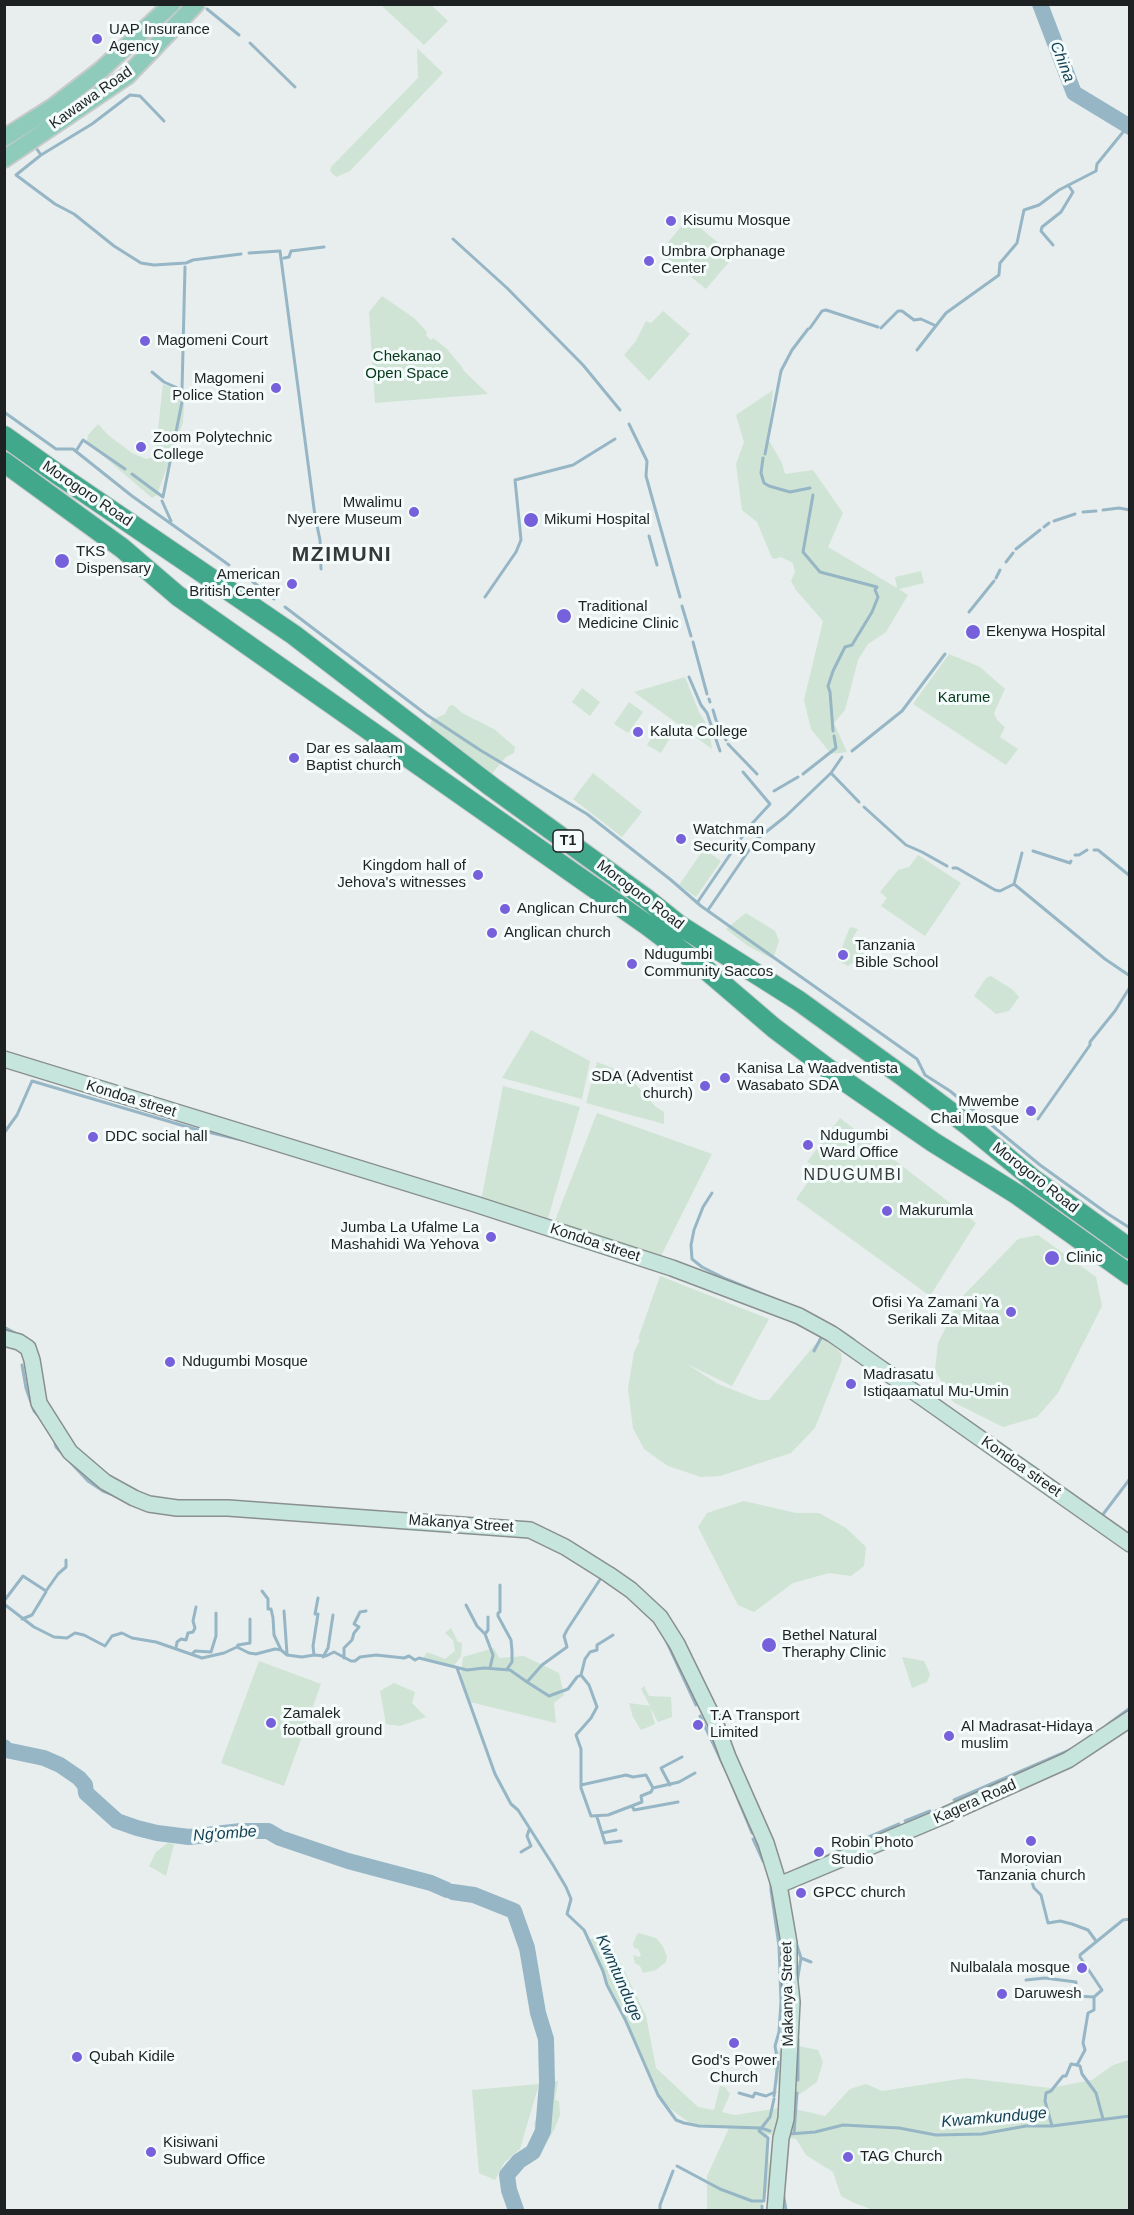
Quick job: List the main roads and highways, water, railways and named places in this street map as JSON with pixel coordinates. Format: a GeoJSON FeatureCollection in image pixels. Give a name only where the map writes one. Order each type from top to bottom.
{"type":"FeatureCollection","features":[{"type":"Feature","properties":{"kind":"highway","name":"Morogoro Road"},"geometry":{"type":"LineString","coordinates":[[4,436],[294,635],[492,787],[679,925],[809,1008],[904,1077],[1034,1179],[1130,1249]]}},
{"type":"Feature","properties":{"kind":"highway","name":"Morogoro Road"},"geometry":{"type":"LineString","coordinates":[[4,462],[122,548],[178,596],[647,925],[704,968],[774,1028],[843,1080],[933,1142],[1018,1195],[1130,1275]]}},
{"type":"Feature","properties":{"kind":"main road","name":"Kawawa Road"},"geometry":{"type":"LineString","coordinates":[[4,138],[53,107],[101,70],[172,4]]}},
{"type":"Feature","properties":{"kind":"main road","name":"Kawawa Road"},"geometry":{"type":"LineString","coordinates":[[4,159],[127,76],[196,4]]}},
{"type":"Feature","properties":{"kind":"waterway","name":"China"},"geometry":{"type":"LineString","coordinates":[[1040,4],[1074,93],[1130,127]]}},
{"type":"Feature","properties":{"kind":"waterway"},"geometry":{"type":"LineString","coordinates":[[207,9],[239,35]]}},
{"type":"Feature","properties":{"kind":"waterway"},"geometry":{"type":"LineString","coordinates":[[143,71],[174,39]]}},
{"type":"Feature","properties":{"kind":"waterway"},"geometry":{"type":"LineString","coordinates":[[250,43],[295,87]]}},
{"type":"Feature","properties":{"kind":"waterway"},"geometry":{"type":"LineString","coordinates":[[34,145],[41,155],[92,124],[130,95],[140,96],[164,121]]}},
{"type":"Feature","properties":{"kind":"waterway"},"geometry":{"type":"LineString","coordinates":[[999,274],[1000,263],[1017,243],[1024,210],[1039,205],[1059,190],[1096,171],[1097,164],[1128,126]]}},
{"type":"Feature","properties":{"kind":"waterway"},"geometry":{"type":"LineString","coordinates":[[41,155],[16,175],[141,263],[154,265],[186,263],[193,260],[241,254]]}},
{"type":"Feature","properties":{"kind":"waterway"},"geometry":{"type":"LineString","coordinates":[[1053,245],[1041,231],[1042,227],[1061,212],[1073,192],[1068,185]]}},
{"type":"Feature","properties":{"kind":"waterway"},"geometry":{"type":"LineString","coordinates":[[453,239],[507,288],[583,365],[620,410]]}},
{"type":"Feature","properties":{"kind":"waterway"},"geometry":{"type":"LineString","coordinates":[[284,258],[289,257],[291,251],[324,247]]}},
{"type":"Feature","properties":{"kind":"waterway"},"geometry":{"type":"LineString","coordinates":[[249,253],[280,251],[320,540],[321,569]]}},
{"type":"Feature","properties":{"kind":"waterway"},"geometry":{"type":"LineString","coordinates":[[152,372],[164,382],[182,390],[185,267]]}},
{"type":"Feature","properties":{"kind":"waterway"},"geometry":{"type":"LineString","coordinates":[[917,350],[946,313],[999,275]]}},
{"type":"Feature","properties":{"kind":"waterway"},"geometry":{"type":"LineString","coordinates":[[810,328],[822,311],[826,310],[878,327]]}},
{"type":"Feature","properties":{"kind":"waterway"},"geometry":{"type":"LineString","coordinates":[[881,328],[898,311],[902,311],[914,320],[921,319],[934,325]]}},
{"type":"Feature","properties":{"kind":"waterway"},"geometry":{"type":"LineString","coordinates":[[765,454],[781,371],[792,350],[808,329]]}},
{"type":"Feature","properties":{"kind":"waterway"},"geometry":{"type":"LineString","coordinates":[[132,474],[163,497],[182,402]]}},
{"type":"Feature","properties":{"kind":"waterway"},"geometry":{"type":"LineString","coordinates":[[4,412],[56,449],[73,449],[132,496],[229,565]]}},
{"type":"Feature","properties":{"kind":"waterway"},"geometry":{"type":"LineString","coordinates":[[629,424],[647,461],[646,476],[680,597]]}},
{"type":"Feature","properties":{"kind":"waterway"},"geometry":{"type":"LineString","coordinates":[[485,597],[516,552],[521,540],[515,480],[573,465],[615,439]]}},
{"type":"Feature","properties":{"kind":"waterway"},"geometry":{"type":"LineString","coordinates":[[76,451],[83,440],[125,469]]}},
{"type":"Feature","properties":{"kind":"waterway"},"geometry":{"type":"LineString","coordinates":[[763,458],[761,473],[764,483],[790,492],[810,488]]}},
{"type":"Feature","properties":{"kind":"waterway"},"geometry":{"type":"LineString","coordinates":[[813,495],[803,552],[820,572],[877,587],[875,590],[878,597],[872,612],[852,645],[845,647],[833,671],[828,686],[833,731]]}},
{"type":"Feature","properties":{"kind":"waterway"},"geometry":{"type":"LineString","coordinates":[[162,501],[171,521]]}},
{"type":"Feature","properties":{"kind":"waterway"},"geometry":{"type":"LineString","coordinates":[[1103,510],[1119,508],[1130,510]]}},
{"type":"Feature","properties":{"kind":"waterway"},"geometry":{"type":"LineString","coordinates":[[1083,512],[1096,511]]}},
{"type":"Feature","properties":{"kind":"waterway"},"geometry":{"type":"LineString","coordinates":[[1054,521],[1075,514]]}},
{"type":"Feature","properties":{"kind":"waterway"},"geometry":{"type":"LineString","coordinates":[[1044,527],[1049,523]]}},
{"type":"Feature","properties":{"kind":"waterway"},"geometry":{"type":"LineString","coordinates":[[1016,549],[1040,530]]}},
{"type":"Feature","properties":{"kind":"waterway"},"geometry":{"type":"LineString","coordinates":[[649,536],[657,565]]}},
{"type":"Feature","properties":{"kind":"waterway"},"geometry":{"type":"LineString","coordinates":[[1006,562],[1013,553]]}},
{"type":"Feature","properties":{"kind":"waterway"},"geometry":{"type":"LineString","coordinates":[[996,578],[1000,570]]}},
{"type":"Feature","properties":{"kind":"waterway"},"geometry":{"type":"LineString","coordinates":[[247,577],[274,599]]}},
{"type":"Feature","properties":{"kind":"waterway"},"geometry":{"type":"LineString","coordinates":[[969,612],[994,581]]}},
{"type":"Feature","properties":{"kind":"waterway"},"geometry":{"type":"LineString","coordinates":[[682,606],[691,636]]}},
{"type":"Feature","properties":{"kind":"waterway"},"geometry":{"type":"LineString","coordinates":[[285,607],[427,715],[480,750],[587,814],[701,906],[917,1059],[925,1075],[950,1091],[1040,1165],[1130,1228]]}},
{"type":"Feature","properties":{"kind":"waterway"},"geometry":{"type":"LineString","coordinates":[[693,642],[707,694]]}},
{"type":"Feature","properties":{"kind":"waterway"},"geometry":{"type":"LineString","coordinates":[[852,751],[902,711],[945,654]]}},
{"type":"Feature","properties":{"kind":"waterway"},"geometry":{"type":"LineString","coordinates":[[689,677],[707,713],[720,751]]}},
{"type":"Feature","properties":{"kind":"waterway"},"geometry":{"type":"LineString","coordinates":[[713,710],[716,720]]}},
{"type":"Feature","properties":{"kind":"waterway"},"geometry":{"type":"LineString","coordinates":[[717,722],[726,740]]}},
{"type":"Feature","properties":{"kind":"waterway"},"geometry":{"type":"LineString","coordinates":[[803,774],[836,748],[834,736]]}},
{"type":"Feature","properties":{"kind":"waterway"},"geometry":{"type":"LineString","coordinates":[[728,744],[757,774]]}},
{"type":"Feature","properties":{"kind":"waterway"},"geometry":{"type":"LineString","coordinates":[[708,910],[756,840],[786,816],[831,773],[842,757]]}},
{"type":"Feature","properties":{"kind":"waterway"},"geometry":{"type":"LineString","coordinates":[[743,772],[770,804],[747,829]]}},
{"type":"Feature","properties":{"kind":"waterway"},"geometry":{"type":"LineString","coordinates":[[831,773],[859,802]]}},
{"type":"Feature","properties":{"kind":"waterway"},"geometry":{"type":"LineString","coordinates":[[774,791],[798,777]]}},
{"type":"Feature","properties":{"kind":"waterway"},"geometry":{"type":"LineString","coordinates":[[864,807],[906,845],[947,866]]}},
{"type":"Feature","properties":{"kind":"waterway"},"geometry":{"type":"LineString","coordinates":[[697,903],[744,834]]}},
{"type":"Feature","properties":{"kind":"waterway"},"geometry":{"type":"LineString","coordinates":[[1075,855],[1087,850]]}},
{"type":"Feature","properties":{"kind":"waterway"},"geometry":{"type":"LineString","coordinates":[[1094,850],[1098,850],[1130,876]]}},
{"type":"Feature","properties":{"kind":"waterway"},"geometry":{"type":"LineString","coordinates":[[1033,851],[1070,863],[1071,861]]}},
{"type":"Feature","properties":{"kind":"waterway"},"geometry":{"type":"LineString","coordinates":[[953,868],[1000,891],[1014,884],[1022,853]]}},
{"type":"Feature","properties":{"kind":"waterway"},"geometry":{"type":"LineString","coordinates":[[1014,884],[1105,959],[1130,976]]}},
{"type":"Feature","properties":{"kind":"waterway"},"geometry":{"type":"LineString","coordinates":[[1038,1119],[1130,987]]}},
{"type":"Feature","properties":{"kind":"waterway"},"geometry":{"type":"LineString","coordinates":[[4,1133],[17,1115],[32,1081],[198,1130]]}},
{"type":"Feature","properties":{"kind":"waterway"},"geometry":{"type":"LineString","coordinates":[[199,1130],[242,1140]]}},
{"type":"Feature","properties":{"kind":"waterway"},"geometry":{"type":"LineString","coordinates":[[712,1193],[703,1207],[694,1230],[691,1245],[692,1259],[702,1267],[726,1279],[782,1302]]}},
{"type":"Feature","properties":{"kind":"waterway"},"geometry":{"type":"LineString","coordinates":[[787,1319],[802,1326]]}},
{"type":"Feature","properties":{"kind":"waterway"},"geometry":{"type":"LineString","coordinates":[[4,1327],[15,1333]]}},
{"type":"Feature","properties":{"kind":"waterway"},"geometry":{"type":"LineString","coordinates":[[838,1329],[854,1340]]}},
{"type":"Feature","properties":{"kind":"waterway"},"geometry":{"type":"LineString","coordinates":[[814,1351],[821,1335]]}},
{"type":"Feature","properties":{"kind":"waterway"},"geometry":{"type":"LineString","coordinates":[[886,1363],[912,1382]]}},
{"type":"Feature","properties":{"kind":"waterway"},"geometry":{"type":"LineString","coordinates":[[22,1365],[26,1388],[34,1411],[41,1419]]}},
{"type":"Feature","properties":{"kind":"waterway"},"geometry":{"type":"LineString","coordinates":[[54,1439],[56,1447],[88,1481],[103,1491],[126,1500]]}},
{"type":"Feature","properties":{"kind":"waterway"},"geometry":{"type":"LineString","coordinates":[[1101,1517],[1129,1480]]}},
{"type":"Feature","properties":{"kind":"waterway"},"geometry":{"type":"LineString","coordinates":[[4,1601],[23,1576],[46,1591],[66,1567],[66,1560]]}},
{"type":"Feature","properties":{"kind":"waterway"},"geometry":{"type":"LineString","coordinates":[[4,1604],[34,1627],[54,1637],[67,1638],[75,1633],[105,1646],[112,1636],[122,1633],[202,1658],[224,1653],[237,1647],[249,1653],[256,1654],[275,1649],[287,1655],[302,1657],[326,1656],[334,1652],[351,1661],[376,1655],[404,1658],[409,1656],[415,1660],[419,1658],[467,1670],[484,1668],[510,1670],[527,1682],[542,1665],[567,1647],[564,1636],[601,1578]]}},
{"type":"Feature","properties":{"kind":"waterway"},"geometry":{"type":"LineString","coordinates":[[500,1585],[498,1616],[511,1640],[512,1651],[512,1662],[507,1669]]}},
{"type":"Feature","properties":{"kind":"waterway"},"geometry":{"type":"LineString","coordinates":[[262,1591],[268,1599],[268,1609],[271,1609],[273,1618],[274,1635],[281,1650]]}},
{"type":"Feature","properties":{"kind":"waterway"},"geometry":{"type":"LineString","coordinates":[[22,1619],[32,1615],[46,1592]]}},
{"type":"Feature","properties":{"kind":"waterway"},"geometry":{"type":"LineString","coordinates":[[314,1655],[313,1646],[318,1614],[315,1614],[318,1598]]}},
{"type":"Feature","properties":{"kind":"waterway"},"geometry":{"type":"LineString","coordinates":[[466,1605],[477,1626],[485,1634]]}},
{"type":"Feature","properties":{"kind":"waterway"},"geometry":{"type":"LineString","coordinates":[[176,1648],[177,1642],[181,1639],[186,1640],[188,1633],[193,1632],[195,1628],[193,1621],[196,1607]]}},
{"type":"Feature","properties":{"kind":"waterway"},"geometry":{"type":"LineString","coordinates":[[284,1611],[287,1654]]}},
{"type":"Feature","properties":{"kind":"waterway"},"geometry":{"type":"LineString","coordinates":[[344,1658],[344,1648],[352,1640],[359,1627],[354,1624],[360,1612],[366,1611]]}},
{"type":"Feature","properties":{"kind":"waterway"},"geometry":{"type":"LineString","coordinates":[[192,1654],[195,1651],[211,1652],[216,1636],[216,1613]]}},
{"type":"Feature","properties":{"kind":"waterway"},"geometry":{"type":"LineString","coordinates":[[323,1657],[328,1648],[333,1615]]}},
{"type":"Feature","properties":{"kind":"waterway"},"geometry":{"type":"LineString","coordinates":[[488,1617],[488,1630],[485,1634],[493,1655],[490,1668]]}},
{"type":"Feature","properties":{"kind":"waterway"},"geometry":{"type":"LineString","coordinates":[[237,1647],[250,1643],[250,1619]]}},
{"type":"Feature","properties":{"kind":"waterway"},"geometry":{"type":"LineString","coordinates":[[581,1675],[585,1659],[590,1652],[597,1650],[597,1645],[613,1635]]}},
{"type":"Feature","properties":{"kind":"waterway"},"geometry":{"type":"LineString","coordinates":[[665,1638],[696,1705]]}},
{"type":"Feature","properties":{"kind":"waterway","name":"Kwmtunduge"},"geometry":{"type":"LineString","coordinates":[[457,1668],[495,1774],[511,1804],[518,1810],[566,1887],[571,1899],[567,1914],[584,1930],[658,2095],[676,2120],[684,2123],[699,2126],[761,2128],[770,2131]]}},
{"type":"Feature","properties":{"kind":"waterway"},"geometry":{"type":"LineString","coordinates":[[527,1682],[549,1696],[568,1689],[581,1675],[589,1685],[597,1707],[591,1718],[576,1735],[581,1749],[581,1788],[591,1816],[608,1815],[642,1802],[641,1796],[651,1792],[653,1788]]}},
{"type":"Feature","properties":{"kind":"waterway"},"geometry":{"type":"LineString","coordinates":[[1107,1725],[1130,1708]]}},
{"type":"Feature","properties":{"kind":"waterway"},"geometry":{"type":"LineString","coordinates":[[700,1716],[752,1833]]}},
{"type":"Feature","properties":{"kind":"waterway","name":"Ng'ombe"},"geometry":{"type":"LineString","coordinates":[[4,1747],[6,1750],[44,1758],[60,1765],[79,1778],[85,1785],[86,1793],[117,1821],[137,1828],[189,1837],[241,1831],[268,1831],[280,1838],[348,1861],[431,1883],[447,1890]]}},
{"type":"Feature","properties":{"kind":"waterway"},"geometry":{"type":"LineString","coordinates":[[954,1800],[1070,1750]]}},
{"type":"Feature","properties":{"kind":"waterway"},"geometry":{"type":"LineString","coordinates":[[670,1785],[661,1768],[682,1757]]}},
{"type":"Feature","properties":{"kind":"waterway"},"geometry":{"type":"LineString","coordinates":[[581,1785],[626,1775],[633,1777],[646,1775],[653,1788],[679,1782],[695,1773]]}},
{"type":"Feature","properties":{"kind":"waterway"},"geometry":{"type":"LineString","coordinates":[[632,1806],[634,1810],[678,1802]]}},
{"type":"Feature","properties":{"kind":"waterway"},"geometry":{"type":"LineString","coordinates":[[905,1821],[930,1811]]}},
{"type":"Feature","properties":{"kind":"waterway"},"geometry":{"type":"LineString","coordinates":[[597,1817],[605,1843],[621,1841]]}},
{"type":"Feature","properties":{"kind":"waterway"},"geometry":{"type":"LineString","coordinates":[[855,1843],[899,1824]]}},
{"type":"Feature","properties":{"kind":"waterway"},"geometry":{"type":"LineString","coordinates":[[521,1852],[531,1846],[527,1836],[529,1830]]}},
{"type":"Feature","properties":{"kind":"waterway"},"geometry":{"type":"LineString","coordinates":[[602,1833],[616,1830]]}},
{"type":"Feature","properties":{"kind":"waterway"},"geometry":{"type":"LineString","coordinates":[[753,1839],[763,1861]]}},
{"type":"Feature","properties":{"kind":"waterway"},"geometry":{"type":"LineString","coordinates":[[796,1870],[838,1851]]}},
{"type":"Feature","properties":{"kind":"waterway"},"geometry":{"type":"LineString","coordinates":[[1026,1864],[1034,1888],[1041,1895],[1048,1923],[1060,1921],[1072,1924],[1088,1930],[1096,1941]]}},
{"type":"Feature","properties":{"kind":"waterway"},"geometry":{"type":"LineString","coordinates":[[771,1883],[779,1946],[781,2002],[779,2032],[775,2046],[778,2063],[774,2096]]}},
{"type":"Feature","properties":{"kind":"waterway","name":"Ng'ombe"},"geometry":{"type":"LineString","coordinates":[[453,1892],[474,1895],[514,1911],[527,1948],[538,2013],[546,2039],[547,2083],[543,2131],[533,2152],[519,2161],[507,2175],[516,2210]]}},
{"type":"Feature","properties":{"kind":"waterway"},"geometry":{"type":"LineString","coordinates":[[1080,1955],[1123,1920],[1130,1919]]}},
{"type":"Feature","properties":{"kind":"waterway"},"geometry":{"type":"LineString","coordinates":[[795,1939],[801,1958],[797,1982]]}},
{"type":"Feature","properties":{"kind":"waterway"},"geometry":{"type":"LineString","coordinates":[[1080,1957],[1102,1990],[1094,1997],[1094,2010],[1088,2013],[1083,2043],[1085,2050],[1077,2065],[1080,2066],[1082,2074],[1096,2093],[1103,2119]]}},
{"type":"Feature","properties":{"kind":"waterway"},"geometry":{"type":"LineString","coordinates":[[801,1958],[811,1962]]}},
{"type":"Feature","properties":{"kind":"waterway"},"geometry":{"type":"LineString","coordinates":[[1026,1980],[1045,1978],[1076,1982],[1076,1996],[1094,1997]]}},
{"type":"Feature","properties":{"kind":"waterway"},"geometry":{"type":"LineString","coordinates":[[798,2039],[798,2080]]}},
{"type":"Feature","properties":{"kind":"waterway"},"geometry":{"type":"LineString","coordinates":[[1052,2126],[1045,2101],[1046,2093],[1051,2091],[1063,2076],[1066,2076],[1071,2064],[1077,2065]]}},
{"type":"Feature","properties":{"kind":"waterway"},"geometry":{"type":"LineString","coordinates":[[739,2093],[753,2097],[755,2093],[766,2096],[775,2092]]}},
{"type":"Feature","properties":{"kind":"waterway"},"geometry":{"type":"LineString","coordinates":[[794,2133],[797,2093]]}},
{"type":"Feature","properties":{"kind":"waterway"},"geometry":{"type":"LineString","coordinates":[[764,2199],[768,2138],[759,2131],[770,2117],[774,2099]]}},
{"type":"Feature","properties":{"kind":"waterway","name":"Kwamkunduge"},"geometry":{"type":"LineString","coordinates":[[788,2136],[843,2125],[899,2128],[936,2135],[982,2134],[1026,2126],[1052,2126],[1130,2116]]}},
{"type":"Feature","properties":{"kind":"waterway"},"geometry":{"type":"LineString","coordinates":[[677,2166],[720,2189],[752,2201],[764,2201]]}},
{"type":"Feature","properties":{"kind":"waterway"},"geometry":{"type":"LineString","coordinates":[[660,2210],[673,2171]]}},
{"type":"Feature","properties":{"kind":"waterway"},"geometry":{"type":"LineString","coordinates":[[783,2192],[786,2210]]}},
{"type":"Feature","properties":{"kind":"place","name":"UAP Insurance Agency"},"geometry":{"type":"Point","coordinates":[97,39]}},
{"type":"Feature","properties":{"kind":"place","name":"Kisumu Mosque"},"geometry":{"type":"Point","coordinates":[671,221]}},
{"type":"Feature","properties":{"kind":"place","name":"Umbra Orphanage Center"},"geometry":{"type":"Point","coordinates":[649,261]}},
{"type":"Feature","properties":{"kind":"place","name":"Magomeni Court"},"geometry":{"type":"Point","coordinates":[145,341]}},
{"type":"Feature","properties":{"kind":"place","name":"Magomeni Police Station"},"geometry":{"type":"Point","coordinates":[276,388]}},
{"type":"Feature","properties":{"kind":"place","name":"Zoom Polytechnic College"},"geometry":{"type":"Point","coordinates":[141,447]}},
{"type":"Feature","properties":{"kind":"place","name":"Mwalimu Nyerere Museum"},"geometry":{"type":"Point","coordinates":[414,512]}},
{"type":"Feature","properties":{"kind":"place","name":"Mikumi Hospital"},"geometry":{"type":"Point","coordinates":[531,520]}},
{"type":"Feature","properties":{"kind":"place","name":"TKS Dispensary"},"geometry":{"type":"Point","coordinates":[62,561]}},
{"type":"Feature","properties":{"kind":"place","name":"American British Center"},"geometry":{"type":"Point","coordinates":[292,584]}},
{"type":"Feature","properties":{"kind":"place","name":"Traditional Medicine Clinic"},"geometry":{"type":"Point","coordinates":[564,616]}},
{"type":"Feature","properties":{"kind":"place","name":"Ekenywa Hospital"},"geometry":{"type":"Point","coordinates":[973,632]}},
{"type":"Feature","properties":{"kind":"place","name":"Kaluta College"},"geometry":{"type":"Point","coordinates":[638,732]}},
{"type":"Feature","properties":{"kind":"place","name":"Dar es salaam Baptist church"},"geometry":{"type":"Point","coordinates":[294,758]}},
{"type":"Feature","properties":{"kind":"place","name":"Watchman Security Company"},"geometry":{"type":"Point","coordinates":[681,839]}},
{"type":"Feature","properties":{"kind":"place","name":"Kingdom hall of Jehova's witnesses"},"geometry":{"type":"Point","coordinates":[478,875]}},
{"type":"Feature","properties":{"kind":"place","name":"Anglican Church"},"geometry":{"type":"Point","coordinates":[505,909]}},
{"type":"Feature","properties":{"kind":"place","name":"Anglican church"},"geometry":{"type":"Point","coordinates":[492,933]}},
{"type":"Feature","properties":{"kind":"place","name":"Tanzania Bible School"},"geometry":{"type":"Point","coordinates":[843,955]}},
{"type":"Feature","properties":{"kind":"place","name":"Ndugumbi Community Saccos"},"geometry":{"type":"Point","coordinates":[632,964]}},
{"type":"Feature","properties":{"kind":"place","name":"Kanisa La Waadventista Wasabato SDA"},"geometry":{"type":"Point","coordinates":[725,1078]}},
{"type":"Feature","properties":{"kind":"place","name":"SDA (Adventist church)"},"geometry":{"type":"Point","coordinates":[705,1086]}},
{"type":"Feature","properties":{"kind":"place","name":"Mwembe Chai Mosque"},"geometry":{"type":"Point","coordinates":[1031,1111]}},
{"type":"Feature","properties":{"kind":"place","name":"DDC social hall"},"geometry":{"type":"Point","coordinates":[93,1137]}},
{"type":"Feature","properties":{"kind":"place","name":"Ndugumbi Ward Office"},"geometry":{"type":"Point","coordinates":[808,1145]}},
{"type":"Feature","properties":{"kind":"place","name":"Makurumla"},"geometry":{"type":"Point","coordinates":[887,1211]}},
{"type":"Feature","properties":{"kind":"place","name":"Jumba La Ufalme La Mashahidi Wa Yehova"},"geometry":{"type":"Point","coordinates":[491,1237]}},
{"type":"Feature","properties":{"kind":"place","name":"Clinic"},"geometry":{"type":"Point","coordinates":[1052,1258]}},
{"type":"Feature","properties":{"kind":"place","name":"Ofisi Ya Zamani Ya Serikali Za Mitaa"},"geometry":{"type":"Point","coordinates":[1011,1312]}},
{"type":"Feature","properties":{"kind":"place","name":"Ndugumbi Mosque"},"geometry":{"type":"Point","coordinates":[170,1362]}},
{"type":"Feature","properties":{"kind":"place","name":"Madrasatu Istiqaamatul Mu-Umin"},"geometry":{"type":"Point","coordinates":[851,1384]}},
{"type":"Feature","properties":{"kind":"place","name":"Bethel Natural Theraphy Clinic"},"geometry":{"type":"Point","coordinates":[769,1645]}},
{"type":"Feature","properties":{"kind":"place","name":"Zamalek football ground"},"geometry":{"type":"Point","coordinates":[271,1723]}},
{"type":"Feature","properties":{"kind":"place","name":"T.A Transport Limited"},"geometry":{"type":"Point","coordinates":[698,1725]}},
{"type":"Feature","properties":{"kind":"place","name":"Al Madrasat-Hidaya muslim"},"geometry":{"type":"Point","coordinates":[949,1736]}},
{"type":"Feature","properties":{"kind":"place","name":"Morovian Tanzania church"},"geometry":{"type":"Point","coordinates":[1031,1841]}},
{"type":"Feature","properties":{"kind":"place","name":"Robin Photo Studio"},"geometry":{"type":"Point","coordinates":[819,1852]}},
{"type":"Feature","properties":{"kind":"place","name":"GPCC church"},"geometry":{"type":"Point","coordinates":[801,1893]}},
{"type":"Feature","properties":{"kind":"place","name":"Nulbalala mosque"},"geometry":{"type":"Point","coordinates":[1082,1968]}},
{"type":"Feature","properties":{"kind":"place","name":"Daruwesh"},"geometry":{"type":"Point","coordinates":[1002,1994]}},
{"type":"Feature","properties":{"kind":"place","name":"God's Power Church"},"geometry":{"type":"Point","coordinates":[734,2043]}},
{"type":"Feature","properties":{"kind":"place","name":"Qubah Kidile"},"geometry":{"type":"Point","coordinates":[77,2057]}},
{"type":"Feature","properties":{"kind":"place","name":"Kisiwani Subward Office"},"geometry":{"type":"Point","coordinates":[151,2152]}},
{"type":"Feature","properties":{"kind":"place","name":"TAG Church"},"geometry":{"type":"Point","coordinates":[848,2157]}},
{"type":"Feature","properties":{"kind":"district","name":"MZIMUNI"},"geometry":{"type":"Point","coordinates":[342,555]}},
{"type":"Feature","properties":{"kind":"district","name":"NDUGUMBI"},"geometry":{"type":"Point","coordinates":[853,1176]}},
{"type":"Feature","properties":{"kind":"park label","name":"Chekanao Open Space"},"geometry":{"type":"Point","coordinates":[407,366]}},
{"type":"Feature","properties":{"kind":"park label","name":"Karume"},"geometry":{"type":"Point","coordinates":[964,698]}}]}
